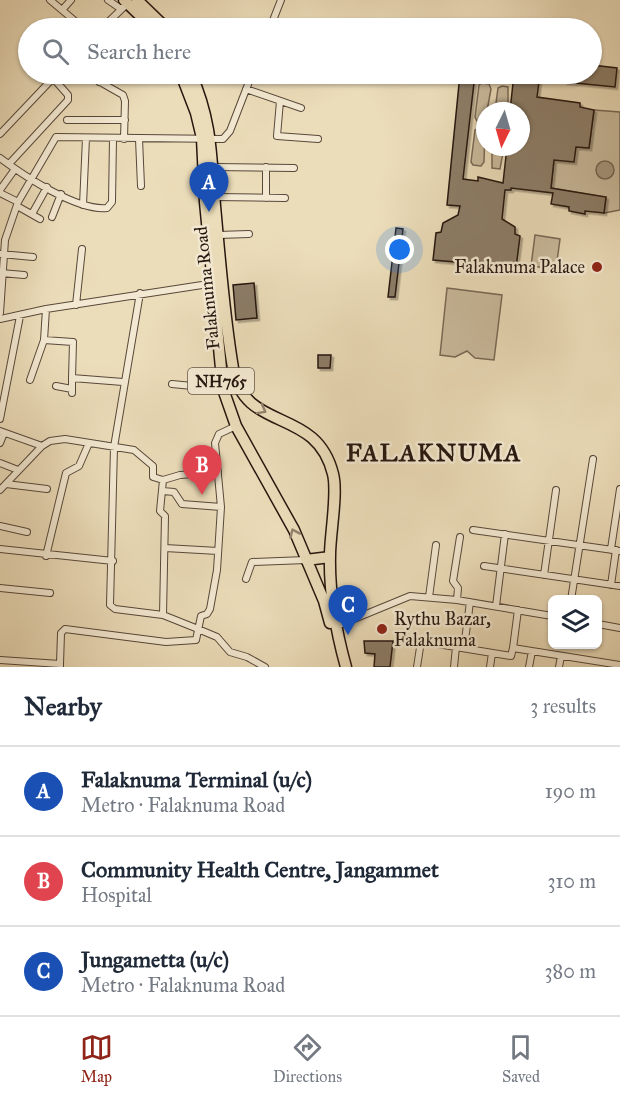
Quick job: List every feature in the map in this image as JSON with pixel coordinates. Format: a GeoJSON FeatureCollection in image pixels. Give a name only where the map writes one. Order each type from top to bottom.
{"type":"FeatureCollection","features":[{"type":"Feature","properties":{"kind":"highway"},"geometry":{"type":"LineString","coordinates":[[127,3],[142,18]]}},
{"type":"Feature","properties":{"kind":"highway"},"geometry":{"type":"LineString","coordinates":[[127,3],[150,18]]}},
{"type":"Feature","properties":{"kind":"highway","name":"Falaknuma Road"},"geometry":{"type":"LineString","coordinates":[[185,84],[207,139],[213,167],[218,235],[223,389],[236,426],[294,530],[324,601],[339,667]]}},
{"type":"Feature","properties":{"kind":"highway","name":"Falaknuma Road"},"geometry":{"type":"LineString","coordinates":[[195,84],[206,114],[205,202],[233,368],[242,395],[261,410],[309,433],[318,441],[334,474],[330,557],[332,599],[346,667]]}},
{"type":"Feature","properties":{"kind":"highway"},"geometry":{"type":"LineString","coordinates":[[306,560],[330,557]]}},
{"type":"Feature","properties":{"kind":"street"},"geometry":{"type":"LineString","coordinates":[[50,0],[71,18]]}},
{"type":"Feature","properties":{"kind":"street"},"geometry":{"type":"LineString","coordinates":[[62,10],[71,0]]}},
{"type":"Feature","properties":{"kind":"street"},"geometry":{"type":"LineString","coordinates":[[108,0],[127,3]]}},
{"type":"Feature","properties":{"kind":"street"},"geometry":{"type":"LineString","coordinates":[[274,18],[281,0]]}},
{"type":"Feature","properties":{"kind":"street"},"geometry":{"type":"LineString","coordinates":[[112,18],[127,3]]}},
{"type":"Feature","properties":{"kind":"street"},"geometry":{"type":"LineString","coordinates":[[0,134],[47,84]]}},
{"type":"Feature","properties":{"kind":"street"},"geometry":{"type":"LineString","coordinates":[[40,219],[0,191],[12,167],[68,100],[68,95],[60,84]]}},
{"type":"Feature","properties":{"kind":"street"},"geometry":{"type":"LineString","coordinates":[[103,84],[123,95],[124,139]]}},
{"type":"Feature","properties":{"kind":"street"},"geometry":{"type":"LineString","coordinates":[[0,313],[3,239],[18,204],[56,137],[223,139],[230,131],[248,84]]}},
{"type":"Feature","properties":{"kind":"street"},"geometry":{"type":"LineString","coordinates":[[246,89],[301,108]]}},
{"type":"Feature","properties":{"kind":"street"},"geometry":{"type":"LineString","coordinates":[[280,101],[277,136],[318,139]]}},
{"type":"Feature","properties":{"kind":"street"},"geometry":{"type":"LineString","coordinates":[[67,120],[125,120]]}},
{"type":"Feature","properties":{"kind":"street"},"geometry":{"type":"LineString","coordinates":[[83,205],[86,138]]}},
{"type":"Feature","properties":{"kind":"street"},"geometry":{"type":"LineString","coordinates":[[0,158],[33,179],[83,205],[103,208],[112,202],[113,139]]}},
{"type":"Feature","properties":{"kind":"street"},"geometry":{"type":"LineString","coordinates":[[139,139],[141,186]]}},
{"type":"Feature","properties":{"kind":"street"},"geometry":{"type":"LineString","coordinates":[[213,167],[294,168]]}},
{"type":"Feature","properties":{"kind":"street"},"geometry":{"type":"LineString","coordinates":[[266,167],[266,198]]}},
{"type":"Feature","properties":{"kind":"street"},"geometry":{"type":"LineString","coordinates":[[32,214],[47,186]]}},
{"type":"Feature","properties":{"kind":"street"},"geometry":{"type":"LineString","coordinates":[[52,217],[61,194]]}},
{"type":"Feature","properties":{"kind":"street"},"geometry":{"type":"LineString","coordinates":[[214,197],[285,198]]}},
{"type":"Feature","properties":{"kind":"street"},"geometry":{"type":"LineString","coordinates":[[218,235],[249,234]]}},
{"type":"Feature","properties":{"kind":"street"},"geometry":{"type":"LineString","coordinates":[[76,305],[82,249]]}},
{"type":"Feature","properties":{"kind":"street"},"geometry":{"type":"LineString","coordinates":[[2,254],[33,256]]}},
{"type":"Feature","properties":{"kind":"street"},"geometry":{"type":"LineString","coordinates":[[1,273],[24,275]]}},
{"type":"Feature","properties":{"kind":"street"},"geometry":{"type":"LineString","coordinates":[[0,319],[140,293],[218,282]]}},
{"type":"Feature","properties":{"kind":"street"},"geometry":{"type":"LineString","coordinates":[[140,293],[123,382],[114,447],[111,607],[163,615],[217,637],[230,652],[247,657],[265,667]]}},
{"type":"Feature","properties":{"kind":"street"},"geometry":{"type":"LineString","coordinates":[[30,380],[44,340],[46,309]]}},
{"type":"Feature","properties":{"kind":"street"},"geometry":{"type":"LineString","coordinates":[[0,419],[20,316]]}},
{"type":"Feature","properties":{"kind":"street"},"geometry":{"type":"LineString","coordinates":[[44,340],[73,342],[72,391],[56,386]]}},
{"type":"Feature","properties":{"kind":"street"},"geometry":{"type":"LineString","coordinates":[[72,378],[123,382]]}},
{"type":"Feature","properties":{"kind":"street"},"geometry":{"type":"LineString","coordinates":[[172,384],[223,389]]}},
{"type":"Feature","properties":{"kind":"street"},"geometry":{"type":"LineString","coordinates":[[0,660],[60,666],[63,629],[166,642],[196,640],[201,616],[207,614],[210,609],[218,551],[221,507],[215,443],[217,437],[236,426]]}},
{"type":"Feature","properties":{"kind":"street"},"geometry":{"type":"LineString","coordinates":[[0,443],[2,432],[42,446]]}},
{"type":"Feature","properties":{"kind":"street"},"geometry":{"type":"LineString","coordinates":[[0,490],[42,446],[55,440],[134,450],[153,466],[153,477],[163,480],[180,475],[218,472]]}},
{"type":"Feature","properties":{"kind":"street"},"geometry":{"type":"LineString","coordinates":[[46,556],[66,473],[79,466],[89,443]]}},
{"type":"Feature","properties":{"kind":"street"},"geometry":{"type":"LineString","coordinates":[[572,595],[594,459]]}},
{"type":"Feature","properties":{"kind":"street"},"geometry":{"type":"LineString","coordinates":[[0,463],[18,470]]}},
{"type":"Feature","properties":{"kind":"street"},"geometry":{"type":"LineString","coordinates":[[163,480],[160,511],[165,516],[163,615]]}},
{"type":"Feature","properties":{"kind":"street"},"geometry":{"type":"LineString","coordinates":[[6,484],[46,489]]}},
{"type":"Feature","properties":{"kind":"street"},"geometry":{"type":"LineString","coordinates":[[611,585],[620,489]]}},
{"type":"Feature","properties":{"kind":"street"},"geometry":{"type":"LineString","coordinates":[[544,575],[556,490]]}},
{"type":"Feature","properties":{"kind":"street"},"geometry":{"type":"LineString","coordinates":[[162,491],[174,492],[182,504],[221,507]]}},
{"type":"Feature","properties":{"kind":"street"},"geometry":{"type":"LineString","coordinates":[[0,526],[27,532]]}},
{"type":"Feature","properties":{"kind":"street"},"geometry":{"type":"LineString","coordinates":[[473,530],[616,550]]}},
{"type":"Feature","properties":{"kind":"street"},"geometry":{"type":"LineString","coordinates":[[496,606],[505,534]]}},
{"type":"Feature","properties":{"kind":"street"},"geometry":{"type":"LineString","coordinates":[[457,600],[459,588],[453,581],[460,537]]}},
{"type":"Feature","properties":{"kind":"street"},"geometry":{"type":"LineString","coordinates":[[429,597],[436,544]]}},
{"type":"Feature","properties":{"kind":"street"},"geometry":{"type":"LineString","coordinates":[[165,548],[218,551]]}},
{"type":"Feature","properties":{"kind":"street"},"geometry":{"type":"LineString","coordinates":[[0,549],[46,556],[113,561]]}},
{"type":"Feature","properties":{"kind":"street"},"geometry":{"type":"LineString","coordinates":[[246,579],[252,562],[306,560]]}},
{"type":"Feature","properties":{"kind":"street"},"geometry":{"type":"LineString","coordinates":[[484,566],[620,586]]}},
{"type":"Feature","properties":{"kind":"street"},"geometry":{"type":"LineString","coordinates":[[0,589],[50,593]]}},
{"type":"Feature","properties":{"kind":"street"},"geometry":{"type":"LineString","coordinates":[[337,626],[410,596],[457,600],[548,615]]}},
{"type":"Feature","properties":{"kind":"street"},"geometry":{"type":"LineString","coordinates":[[454,667],[470,602]]}},
{"type":"Feature","properties":{"kind":"street"},"geometry":{"type":"LineString","coordinates":[[401,638],[511,656],[518,610]]}},
{"type":"Feature","properties":{"kind":"street"},"geometry":{"type":"LineString","coordinates":[[602,625],[620,628]]}},
{"type":"Feature","properties":{"kind":"street"},"geometry":{"type":"LineString","coordinates":[[417,667],[421,641]]}},
{"type":"Feature","properties":{"kind":"street"},"geometry":{"type":"LineString","coordinates":[[513,648],[561,656],[591,664],[620,665]]}},
{"type":"Feature","properties":{"kind":"street"},"geometry":{"type":"LineString","coordinates":[[529,667],[532,651]]}},
{"type":"Feature","properties":{"kind":"street"},"geometry":{"type":"LineString","coordinates":[[490,667],[492,653]]}},
{"type":"Feature","properties":{"kind":"street"},"geometry":{"type":"LineString","coordinates":[[559,667],[561,656]]}},
{"type":"Feature","properties":{"kind":"shaded area"},"geometry":{"type":"Polygon","coordinates":[[[489,84],[491,89],[489,102],[477,102],[479,85],[489,84]]]}},
{"type":"Feature","properties":{"kind":"shaded area"},"geometry":{"type":"Polygon","coordinates":[[[508,87],[508,102],[496,102],[498,88],[508,87]]]}},
{"type":"Feature","properties":{"kind":"shaded area"},"geometry":{"type":"Polygon","coordinates":[[[594,110],[620,112],[620,210],[604,213],[606,197],[551,188],[554,160],[576,147],[589,148],[594,110]]]}},
{"type":"Feature","properties":{"kind":"shaded area"},"geometry":{"type":"Polygon","coordinates":[[[475,130],[476,156],[484,156],[481,166],[473,165],[471,162],[475,130]]]}},
{"type":"Feature","properties":{"kind":"shaded area"},"geometry":{"type":"Polygon","coordinates":[[[492,156],[502,156],[500,169],[492,168],[492,156]]]}},
{"type":"Feature","properties":{"kind":"shaded area"},"geometry":{"type":"Polygon","coordinates":[[[605,161],[611,164],[614,170],[611,176],[605,179],[599,176],[596,170],[599,164],[605,161]]]}},
{"type":"Feature","properties":{"kind":"shaded area"},"geometry":{"type":"Polygon","coordinates":[[[535,235],[560,239],[556,269],[531,266],[535,235]]]}},
{"type":"Feature","properties":{"kind":"shaded area"},"geometry":{"type":"Polygon","coordinates":[[[447,288],[502,295],[494,360],[475,358],[467,351],[455,357],[440,355],[447,288]]]}},
{"type":"Feature","properties":{"kind":"building"},"geometry":{"type":"Polygon","coordinates":[[[602,66],[617,68],[615,87],[585,84],[602,84],[602,66]]]}},
{"type":"Feature","properties":{"kind":"building"},"geometry":{"type":"Polygon","coordinates":[[[459,84],[474,84],[463,179],[478,181],[478,177],[503,183],[506,156],[530,156],[530,102],[511,102],[513,84],[539,84],[537,97],[580,103],[580,107],[594,110],[589,148],[576,147],[574,162],[554,160],[551,188],[606,197],[604,213],[585,211],[585,214],[569,211],[569,207],[551,204],[553,193],[511,188],[511,190],[505,190],[502,219],[515,227],[515,234],[520,236],[516,268],[484,264],[483,267],[465,266],[466,263],[433,260],[436,233],[441,232],[443,223],[458,215],[460,206],[447,205],[459,84]]]}},
{"type":"Feature","properties":{"kind":"building"},"geometry":{"type":"Polygon","coordinates":[[[396,228],[403,229],[395,297],[388,297],[396,228]]]}},
{"type":"Feature","properties":{"kind":"building"},"geometry":{"type":"Polygon","coordinates":[[[254,283],[257,318],[236,320],[233,285],[254,283]]]}},
{"type":"Feature","properties":{"kind":"building"},"geometry":{"type":"Polygon","coordinates":[[[318,355],[331,355],[330,368],[318,368],[318,355]]]}},
{"type":"Feature","properties":{"kind":"building"},"geometry":{"type":"Polygon","coordinates":[[[364,641],[393,641],[390,667],[374,667],[375,654],[365,653],[364,641]]]}},
{"type":"Feature","properties":{"kind":"place","name":"Falaknuma Terminal (u/c)"},"geometry":{"type":"Point","coordinates":[209,212]}},
{"type":"Feature","properties":{"kind":"place","name":"Falaknuma Palace"},"geometry":{"type":"Point","coordinates":[597,267]}},
{"type":"Feature","properties":{"kind":"place","name":"Community Health Centre, Jangammet"},"geometry":{"type":"Point","coordinates":[202,495]}},
{"type":"Feature","properties":{"kind":"place","name":"Rythu Bazar, Falaknuma"},"geometry":{"type":"Point","coordinates":[382,629]}},
{"type":"Feature","properties":{"kind":"place","name":"Jungametta (u/c)"},"geometry":{"type":"Point","coordinates":[348,635]}},
{"type":"Feature","properties":{"kind":"district","name":"FALAKNUMA"},"geometry":{"type":"Point","coordinates":[434,453]}}]}
